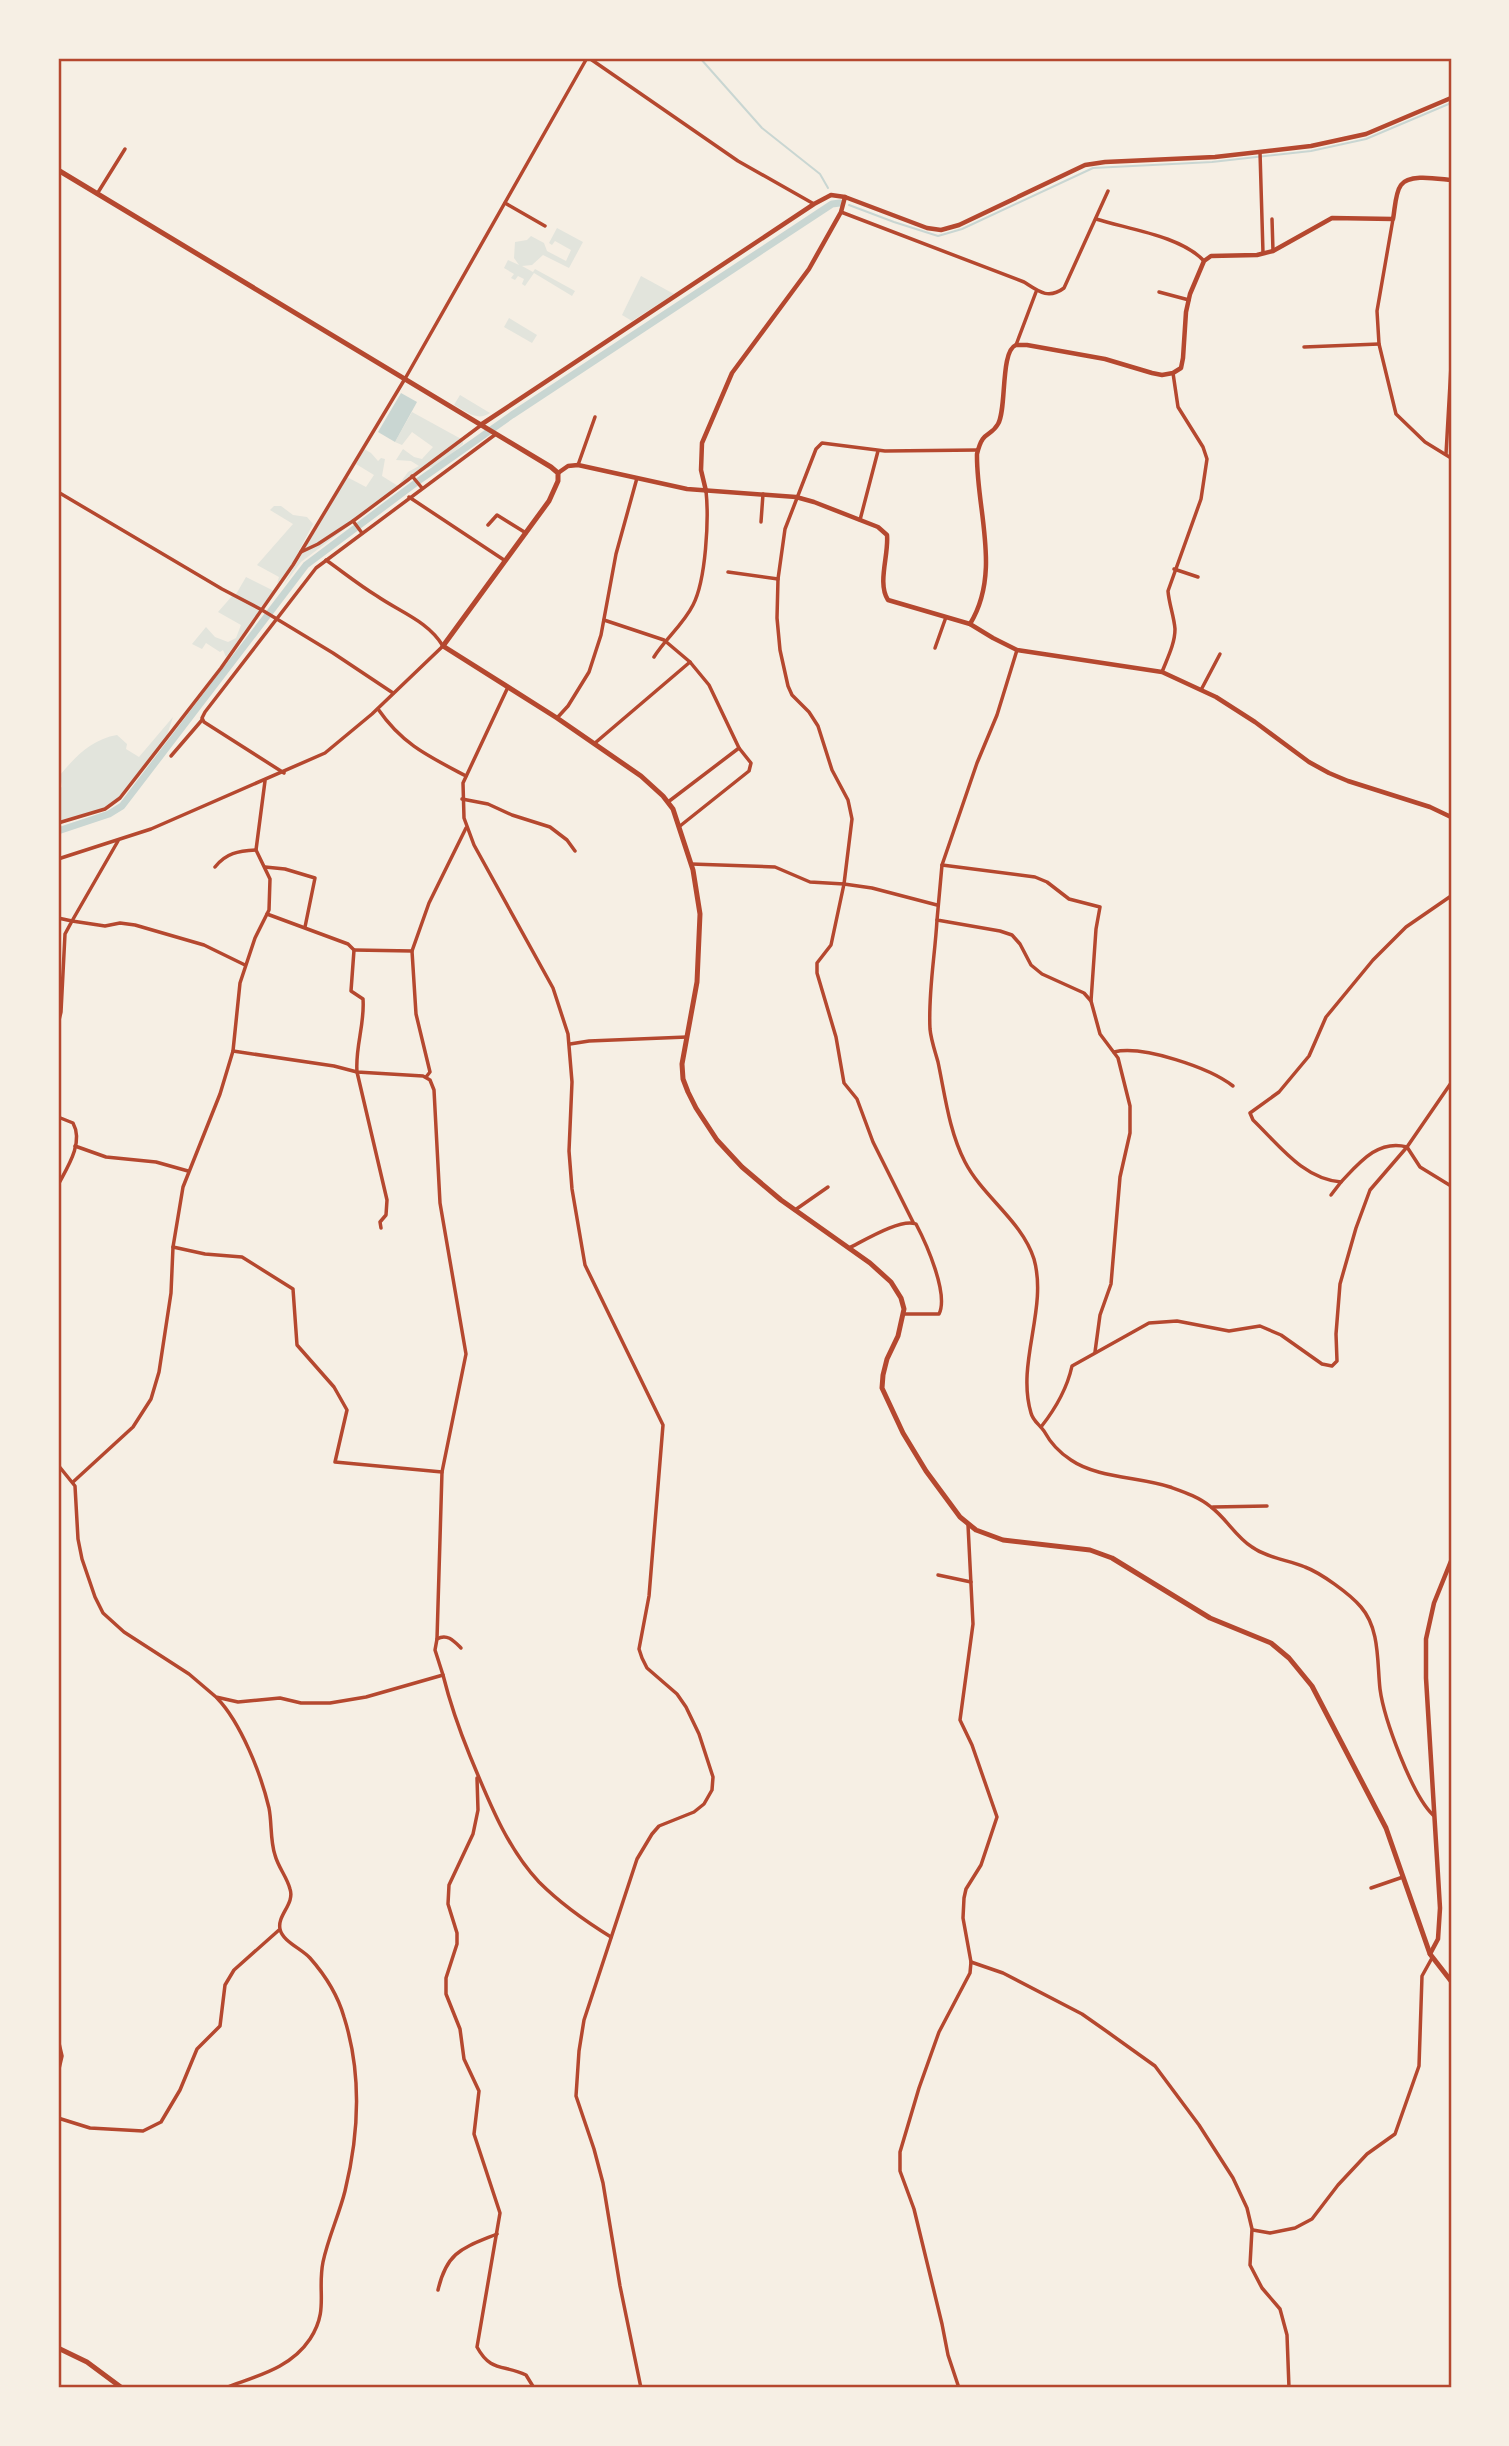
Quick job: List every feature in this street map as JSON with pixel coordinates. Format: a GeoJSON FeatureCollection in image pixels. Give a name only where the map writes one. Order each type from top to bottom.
{"type":"FeatureCollection","features":[{"type":"Feature","properties":{"kind":"main road"},"geometry":{"type":"LineString","coordinates":[[58,170],[365,356],[405,377],[558,473],[558,481],[549,501],[443,646],[558,718],[641,775],[668,802],[680,826],[691,864],[700,914],[700,955],[682,1064],[683,1079],[696,1108],[717,1140],[742,1167],[891,1282],[901,1298],[903,1314],[898,1336],[887,1359],[882,1388],[894,1416],[920,1461],[968,1525],[1003,1540],[1090,1550],[1112,1558],[1210,1618],[1264,1639],[1279,1648],[1312,1686],[1379,1813],[1431,1956],[1451,1980]]}},
{"type":"Feature","properties":{"kind":"main road"},"geometry":{"type":"LineString","coordinates":[[58,2348],[87,2362],[122,2388]]}},
{"type":"Feature","properties":{"kind":"street"},"geometry":{"type":"LineString","coordinates":[[58,823],[105,809],[120,798],[264,611],[405,377],[588,58],[738,161],[814,204]]}},
{"type":"Feature","properties":{"kind":"street"},"geometry":{"type":"LineString","coordinates":[[300,553],[354,522],[484,426],[831,195],[875,206],[927,228],[941,230],[959,225],[1043,184],[1094,163],[1215,157],[1311,146],[1366,134],[1451,98]]}},
{"type":"Feature","properties":{"kind":"street"},"geometry":{"type":"LineString","coordinates":[[97,194],[125,149]]}},
{"type":"Feature","properties":{"kind":"street"},"geometry":{"type":"LineString","coordinates":[[1261,153],[1263,253]]}},
{"type":"Feature","properties":{"kind":"street"},"geometry":{"type":"LineString","coordinates":[[1451,180],[1413,179],[1399,186],[1377,310],[1379,344],[1396,414],[1426,442],[1451,458]]}},
{"type":"Feature","properties":{"kind":"street"},"geometry":{"type":"LineString","coordinates":[[841,212],[1024,282],[1036,292],[1054,294],[1064,288],[1108,191]]}},
{"type":"Feature","properties":{"kind":"street"},"geometry":{"type":"LineString","coordinates":[[654,657],[694,603],[701,583],[708,509],[701,470],[702,443],[732,373],[809,269],[841,212],[845,197]]}},
{"type":"Feature","properties":{"kind":"street"},"geometry":{"type":"LineString","coordinates":[[505,203],[545,226]]}},
{"type":"Feature","properties":{"kind":"street"},"geometry":{"type":"LineString","coordinates":[[1016,345],[1105,359],[1162,375],[1173,373],[1181,368],[1184,358],[1189,300],[1204,261],[1210,256],[1273,251],[1332,218],[1393,219]]}},
{"type":"Feature","properties":{"kind":"street"},"geometry":{"type":"LineString","coordinates":[[1096,219],[1171,241],[1199,255],[1204,261]]}},
{"type":"Feature","properties":{"kind":"street"},"geometry":{"type":"LineString","coordinates":[[1272,219],[1273,251]]}},
{"type":"Feature","properties":{"kind":"street"},"geometry":{"type":"LineString","coordinates":[[970,624],[980,602],[986,549],[977,469],[978,450],[981,440],[999,424],[1009,354],[1016,345],[1036,292]]}},
{"type":"Feature","properties":{"kind":"street"},"geometry":{"type":"LineString","coordinates":[[1159,292],[1189,300]]}},
{"type":"Feature","properties":{"kind":"street"},"geometry":{"type":"LineString","coordinates":[[1304,347],[1379,344]]}},
{"type":"Feature","properties":{"kind":"street"},"geometry":{"type":"LineString","coordinates":[[1446,454],[1451,366]]}},
{"type":"Feature","properties":{"kind":"street"},"geometry":{"type":"LineString","coordinates":[[1162,672],[1174,640],[1168,591],[1201,499],[1207,459],[1203,447],[1178,407],[1173,373]]}},
{"type":"Feature","properties":{"kind":"street"},"geometry":{"type":"LineString","coordinates":[[578,465],[595,417]]}},
{"type":"Feature","properties":{"kind":"street"},"geometry":{"type":"LineString","coordinates":[[171,756],[202,720],[205,712],[316,568],[420,487],[496,434]]}},
{"type":"Feature","properties":{"kind":"street"},"geometry":{"type":"LineString","coordinates":[[903,1314],[939,1314],[941,1308],[938,1282],[926,1244],[873,1142],[857,1099],[844,1083],[836,1037],[817,972],[817,963],[831,946],[844,884],[852,819],[848,800],[832,770],[818,726],[809,712],[792,695],[788,686],[780,650],[777,618],[778,579],[785,529],[819,445],[828,443],[878,451],[907,452],[978,450]]}},
{"type":"Feature","properties":{"kind":"street"},"geometry":{"type":"LineString","coordinates":[[860,520],[878,451]]}},
{"type":"Feature","properties":{"kind":"street"},"geometry":{"type":"LineString","coordinates":[[558,473],[578,465],[706,491],[796,497],[860,520],[878,527],[887,535],[883,592],[888,600],[970,624],[1017,650],[1162,672],[1201,690],[1255,722],[1309,762],[1348,782],[1430,807],[1451,817]]}},
{"type":"Feature","properties":{"kind":"street"},"geometry":{"type":"LineString","coordinates":[[413,478],[420,487]]}},
{"type":"Feature","properties":{"kind":"street"},"geometry":{"type":"LineString","coordinates":[[558,718],[589,672],[604,620],[616,554],[637,478]]}},
{"type":"Feature","properties":{"kind":"street"},"geometry":{"type":"LineString","coordinates":[[58,492],[264,611],[393,693]]}},
{"type":"Feature","properties":{"kind":"street"},"geometry":{"type":"LineString","coordinates":[[761,522],[763,494]]}},
{"type":"Feature","properties":{"kind":"street"},"geometry":{"type":"LineString","coordinates":[[409,497],[506,561]]}},
{"type":"Feature","properties":{"kind":"street"},"geometry":{"type":"LineString","coordinates":[[488,525],[497,515],[526,533]]}},
{"type":"Feature","properties":{"kind":"street"},"geometry":{"type":"LineString","coordinates":[[354,522],[361,532]]}},
{"type":"Feature","properties":{"kind":"street"},"geometry":{"type":"LineString","coordinates":[[58,859],[151,830],[325,753],[377,709],[443,646],[436,634],[426,626],[376,596],[326,560]]}},
{"type":"Feature","properties":{"kind":"street"},"geometry":{"type":"LineString","coordinates":[[1174,569],[1198,577]]}},
{"type":"Feature","properties":{"kind":"street"},"geometry":{"type":"LineString","coordinates":[[728,572],[778,579]]}},
{"type":"Feature","properties":{"kind":"street"},"geometry":{"type":"LineString","coordinates":[[935,648],[946,618]]}},
{"type":"Feature","properties":{"kind":"street"},"geometry":{"type":"LineString","coordinates":[[604,620],[664,640],[690,662],[709,685],[739,748],[751,764],[749,771],[680,826]]}},
{"type":"Feature","properties":{"kind":"street"},"geometry":{"type":"LineString","coordinates":[[1017,650],[997,715],[977,763],[942,865],[937,905],[930,1031],[946,1104],[964,1161],[977,1181],[1028,1242],[1035,1263],[1037,1297],[1030,1343],[1028,1394],[1034,1421],[1072,1462],[1098,1472],[1168,1486],[1195,1496],[1212,1507],[1250,1547],[1311,1570],[1363,1609],[1372,1627],[1378,1656],[1380,1692],[1389,1724],[1425,1807],[1435,1816]]}},
{"type":"Feature","properties":{"kind":"street"},"geometry":{"type":"LineString","coordinates":[[1201,690],[1220,654]]}},
{"type":"Feature","properties":{"kind":"street"},"geometry":{"type":"LineString","coordinates":[[594,744],[690,662]]}},
{"type":"Feature","properties":{"kind":"street"},"geometry":{"type":"LineString","coordinates":[[508,687],[466,776],[462,790],[466,828],[553,988],[569,1045],[572,1082],[569,1151],[572,1189],[585,1265],[663,1425],[649,1596],[639,1649],[647,1668],[677,1694],[686,1707],[699,1734],[713,1777],[712,1790],[704,1804],[694,1812],[659,1826],[630,1873],[584,2020],[579,2051],[576,2096],[603,2183],[640,2388]]}},
{"type":"Feature","properties":{"kind":"street"},"geometry":{"type":"LineString","coordinates":[[377,709],[389,725],[415,749],[466,776]]}},
{"type":"Feature","properties":{"kind":"street"},"geometry":{"type":"LineString","coordinates":[[202,720],[284,773]]}},
{"type":"Feature","properties":{"kind":"street"},"geometry":{"type":"LineString","coordinates":[[668,802],[739,748]]}},
{"type":"Feature","properties":{"kind":"street"},"geometry":{"type":"LineString","coordinates":[[73,1482],[133,1427],[151,1399],[159,1372],[166,1336],[173,1247],[188,1171],[215,1111],[233,1051],[236,1003],[245,965],[267,914],[271,885],[269,872],[256,850],[265,781]]}},
{"type":"Feature","properties":{"kind":"street"},"geometry":{"type":"LineString","coordinates":[[462,799],[488,804],[550,827],[567,839],[575,851]]}},
{"type":"Feature","properties":{"kind":"street"},"geometry":{"type":"LineString","coordinates":[[426,1078],[430,1072],[415,1014],[412,951],[429,903],[466,828]]}},
{"type":"Feature","properties":{"kind":"street"},"geometry":{"type":"LineString","coordinates":[[58,1024],[65,934],[118,841]]}},
{"type":"Feature","properties":{"kind":"street"},"geometry":{"type":"LineString","coordinates":[[215,867],[223,857],[232,853],[256,850]]}},
{"type":"Feature","properties":{"kind":"street"},"geometry":{"type":"LineString","coordinates":[[691,864],[775,867],[810,882],[872,888],[937,905]]}},
{"type":"Feature","properties":{"kind":"street"},"geometry":{"type":"LineString","coordinates":[[942,865],[1035,877],[1047,882],[1069,899],[1101,908],[1096,929],[1091,1000],[1100,1034],[1114,1052],[1130,1106],[1130,1133],[1120,1177],[1111,1284],[1100,1315],[1095,1352]]}},
{"type":"Feature","properties":{"kind":"street"},"geometry":{"type":"LineString","coordinates":[[265,867],[310,874],[315,878],[305,927]]}},
{"type":"Feature","properties":{"kind":"street"},"geometry":{"type":"LineString","coordinates":[[1341,1182],[1326,1181],[1296,1162],[1253,1119],[1251,1112],[1279,1092],[1309,1056],[1326,1017],[1373,960],[1406,927],[1451,896]]}},
{"type":"Feature","properties":{"kind":"street"},"geometry":{"type":"LineString","coordinates":[[267,914],[348,944],[354,950],[412,951]]}},
{"type":"Feature","properties":{"kind":"street"},"geometry":{"type":"LineString","coordinates":[[58,918],[105,926],[120,923],[135,925],[204,945],[245,965]]}},
{"type":"Feature","properties":{"kind":"street"},"geometry":{"type":"LineString","coordinates":[[937,920],[1000,930],[1012,936],[1020,944],[1031,965],[1042,974],[1084,993],[1091,1000]]}},
{"type":"Feature","properties":{"kind":"street"},"geometry":{"type":"LineString","coordinates":[[354,950],[351,991],[363,999],[364,1008],[355,1055],[387,1200],[386,1215],[380,1222],[381,1228]]}},
{"type":"Feature","properties":{"kind":"street"},"geometry":{"type":"LineString","coordinates":[[569,1045],[589,1041],[687,1037]]}},
{"type":"Feature","properties":{"kind":"street"},"geometry":{"type":"LineString","coordinates":[[1114,1052],[1127,1050],[1164,1057],[1222,1077],[1233,1086]]}},
{"type":"Feature","properties":{"kind":"street"},"geometry":{"type":"LineString","coordinates":[[233,1051],[357,1072],[422,1076],[430,1080],[434,1090],[440,1203],[466,1354],[442,1472],[435,1650],[449,1703],[477,1776],[508,1839],[537,1880],[571,1910],[611,1937]]}},
{"type":"Feature","properties":{"kind":"street"},"geometry":{"type":"LineString","coordinates":[[1041,1427],[1053,1412],[1072,1366],[1149,1323],[1177,1321],[1229,1331],[1260,1326],[1281,1335],[1322,1364],[1332,1366],[1337,1361],[1340,1284],[1370,1190],[1408,1147],[1451,1083]]}},
{"type":"Feature","properties":{"kind":"street"},"geometry":{"type":"LineString","coordinates":[[58,1117],[75,1126],[75,1146],[58,1185]]}},
{"type":"Feature","properties":{"kind":"street"},"geometry":{"type":"LineString","coordinates":[[1331,1195],[1368,1154],[1391,1145],[1408,1147]]}},
{"type":"Feature","properties":{"kind":"street"},"geometry":{"type":"LineString","coordinates":[[75,1146],[106,1157],[156,1162],[188,1171]]}},
{"type":"Feature","properties":{"kind":"street"},"geometry":{"type":"LineString","coordinates":[[1408,1147],[1420,1167],[1451,1186]]}},
{"type":"Feature","properties":{"kind":"street"},"geometry":{"type":"LineString","coordinates":[[795,1210],[828,1187]]}},
{"type":"Feature","properties":{"kind":"street"},"geometry":{"type":"LineString","coordinates":[[849,1248],[882,1231],[913,1222]]}},
{"type":"Feature","properties":{"kind":"street"},"geometry":{"type":"LineString","coordinates":[[173,1247],[205,1254],[242,1257],[293,1289],[298,1345],[334,1387],[347,1410],[335,1462],[442,1472]]}},
{"type":"Feature","properties":{"kind":"street"},"geometry":{"type":"LineString","coordinates":[[58,1465],[73,1482],[76,1491],[78,1539],[82,1559],[103,1613],[124,1632],[189,1674],[216,1697],[228,1709],[240,1732],[269,1809],[274,1855],[290,1889],[291,1897],[280,1923],[280,1930],[283,1936],[320,1970],[337,1998],[352,2045],[357,2113],[355,2133],[345,2188],[322,2270],[323,2305],[317,2327],[298,2354],[284,2364],[225,2388]]}},
{"type":"Feature","properties":{"kind":"street"},"geometry":{"type":"LineString","coordinates":[[1212,1507],[1267,1506]]}},
{"type":"Feature","properties":{"kind":"street"},"geometry":{"type":"LineString","coordinates":[[959,2388],[948,2355],[914,2208],[900,2171],[900,2152],[939,2032],[970,1973],[971,1962],[962,1918],[964,1898],[966,1889],[981,1865],[997,1817],[972,1745],[960,1720],[973,1624],[968,1525]]}},
{"type":"Feature","properties":{"kind":"street"},"geometry":{"type":"LineString","coordinates":[[1252,2230],[1270,2233],[1296,2228],[1312,2219],[1338,2185],[1367,2154],[1395,2134],[1419,2066],[1422,1976],[1438,1939],[1440,1908],[1426,1639],[1434,1603],[1451,1561]]}},
{"type":"Feature","properties":{"kind":"street"},"geometry":{"type":"LineString","coordinates":[[938,1575],[971,1582]]}},
{"type":"Feature","properties":{"kind":"street"},"geometry":{"type":"LineString","coordinates":[[436,1639],[452,1639],[461,1648]]}},
{"type":"Feature","properties":{"kind":"street"},"geometry":{"type":"LineString","coordinates":[[216,1697],[238,1702],[280,1698],[300,1703],[330,1703],[366,1697],[443,1675]]}},
{"type":"Feature","properties":{"kind":"street"},"geometry":{"type":"LineString","coordinates":[[477,1776],[478,1810],[473,1834],[449,1885],[448,1904],[457,1933],[457,1944],[446,1978],[446,1994],[460,2029],[464,2059],[479,2091],[474,2134],[500,2213],[477,2347],[486,2361],[495,2367],[526,2375],[534,2388]]}},
{"type":"Feature","properties":{"kind":"street"},"geometry":{"type":"LineString","coordinates":[[1371,1888],[1403,1877]]}},
{"type":"Feature","properties":{"kind":"street"},"geometry":{"type":"LineString","coordinates":[[58,2118],[90,2128],[143,2131],[161,2122],[180,2091],[197,2049],[220,2026],[225,1985],[234,1970],[280,1930]]}},
{"type":"Feature","properties":{"kind":"street"},"geometry":{"type":"LineString","coordinates":[[971,1962],[1003,1973],[1082,2014],[1155,2066],[1199,2125],[1233,2178],[1247,2208],[1252,2230],[1250,2265],[1262,2288],[1280,2309],[1287,2335],[1289,2388]]}},
{"type":"Feature","properties":{"kind":"street"},"geometry":{"type":"LineString","coordinates":[[58,2039],[61,2056],[58,2073]]}},
{"type":"Feature","properties":{"kind":"street"},"geometry":{"type":"LineString","coordinates":[[438,2290],[449,2259],[472,2244],[497,2234]]}},
{"type":"Feature","properties":{"kind":"shaded area"},"geometry":{"type":"Polygon","coordinates":[[[557,228],[583,242],[569,268],[543,255],[532,265],[522,266],[533,272],[535,269],[575,291],[572,296],[534,273],[525,286],[522,284],[524,279],[518,276],[515,280],[511,278],[514,274],[504,268],[508,260],[519,265],[514,258],[515,242],[527,240],[531,236],[544,243],[547,251],[566,261],[571,250],[555,241],[552,245],[549,243],[557,228]]]}},
{"type":"Feature","properties":{"kind":"shaded area"},"geometry":{"type":"Polygon","coordinates":[[[641,276],[674,294],[632,321],[622,315],[641,276]]]}},
{"type":"Feature","properties":{"kind":"shaded area"},"geometry":{"type":"Polygon","coordinates":[[[509,318],[537,335],[532,343],[504,327],[509,318]]]}},
{"type":"Feature","properties":{"kind":"shaded area"},"geometry":{"type":"Polygon","coordinates":[[[401,393],[417,402],[395,442],[378,432],[401,393]]]}},
{"type":"Feature","properties":{"kind":"shaded area"},"geometry":{"type":"Polygon","coordinates":[[[460,395],[490,413],[476,416],[467,413],[454,405],[460,395]]]}},
{"type":"Feature","properties":{"kind":"shaded area"},"geometry":{"type":"Polygon","coordinates":[[[412,412],[463,440],[463,444],[439,465],[424,469],[301,562],[283,586],[347,477],[366,487],[374,475],[356,464],[364,449],[378,461],[385,459],[382,476],[398,486],[408,472],[419,466],[411,461],[396,460],[403,449],[422,459],[433,447],[412,432],[402,445],[395,442],[412,412]]]}},
{"type":"Feature","properties":{"kind":"shaded area"},"geometry":{"type":"Polygon","coordinates":[[[274,506],[281,506],[293,515],[307,517],[313,524],[292,564],[277,584],[279,577],[257,565],[293,524],[270,510],[274,506]]]}},
{"type":"Feature","properties":{"kind":"shaded area"},"geometry":{"type":"Polygon","coordinates":[[[246,577],[274,591],[258,608],[259,612],[226,657],[223,650],[220,652],[206,643],[202,649],[192,644],[206,627],[215,637],[228,642],[236,638],[241,625],[218,612],[235,596],[246,577]]]}},
{"type":"Feature","properties":{"kind":"shaded area"},"geometry":{"type":"Polygon","coordinates":[[[173,717],[166,738],[117,801],[105,808],[58,821],[58,789],[62,787],[60,775],[78,755],[100,740],[117,735],[127,744],[126,749],[139,757],[173,717]]]}},
{"type":"Feature","properties":{"kind":"waterway"},"geometry":{"type":"LineString","coordinates":[[700,58],[762,128],[820,174],[828,188]]}},
{"type":"Feature","properties":{"kind":"waterway"},"geometry":{"type":"LineString","coordinates":[[849,205],[938,236],[962,229],[1093,168],[1212,162],[1311,151],[1366,139],[1451,103]]}},
{"type":"Feature","properties":{"kind":"waterway"},"geometry":{"type":"LineString","coordinates":[[58,831],[109,814],[122,806],[306,565],[512,415],[832,204],[840,203]]}}]}
